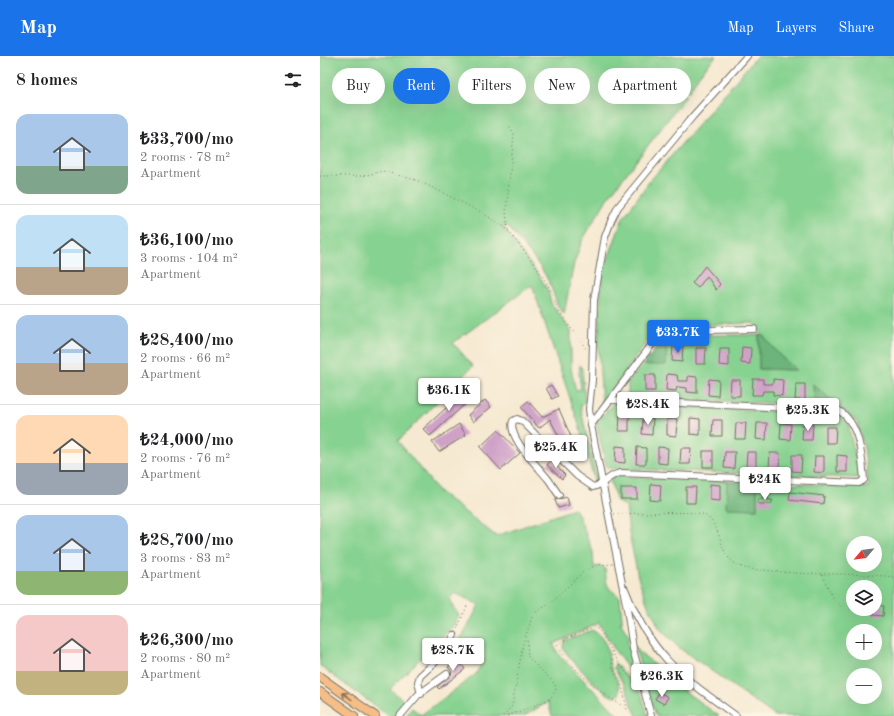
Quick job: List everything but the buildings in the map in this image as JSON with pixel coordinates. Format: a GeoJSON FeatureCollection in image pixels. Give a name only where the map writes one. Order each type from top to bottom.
{"type":"FeatureCollection","features":[{"type":"Feature","properties":{"kind":"highway"},"geometry":{"type":"LineString","coordinates":[[320,677],[375,716]]}},
{"type":"Feature","properties":{"kind":"highway"},"geometry":{"type":"LineString","coordinates":[[320,692],[354,716]]}},
{"type":"Feature","properties":{"kind":"street"},"geometry":{"type":"LineString","coordinates":[[651,716],[632,649],[591,425],[589,409],[594,300],[605,238],[618,206],[693,116],[747,56]]}},
{"type":"Feature","properties":{"kind":"street"},"geometry":{"type":"LineString","coordinates":[[591,425],[612,400],[662,332],[754,329]]}},
{"type":"Feature","properties":{"kind":"street"},"geometry":{"type":"LineString","coordinates":[[559,495],[513,434],[511,426],[513,421],[517,419],[522,421],[588,484],[593,487],[602,485],[614,474],[621,473],[859,483],[864,480],[859,447],[853,425],[838,410],[612,400]]}},
{"type":"Feature","properties":{"kind":"street"},"geometry":{"type":"LineString","coordinates":[[618,566],[639,621],[657,649],[680,674],[736,716]]}},
{"type":"Feature","properties":{"kind":"street"},"geometry":{"type":"LineString","coordinates":[[421,694],[418,682],[420,676],[447,650],[454,635]]}},
{"type":"Feature","properties":{"kind":"street"},"geometry":{"type":"LineString","coordinates":[[400,716],[410,703],[447,674]]}},
{"type":"Feature","properties":{"kind":"path"},"geometry":{"type":"LineString","coordinates":[[508,231],[506,212],[514,134],[509,125]]}},
{"type":"Feature","properties":{"kind":"path"},"geometry":{"type":"LineString","coordinates":[[320,176],[363,176],[383,171],[418,181],[479,211],[508,231],[536,265],[549,287],[559,312],[592,358]]}},
{"type":"Feature","properties":{"kind":"path"},"geometry":{"type":"LineString","coordinates":[[608,515],[689,512],[704,514],[714,524],[726,556],[737,565],[748,569],[785,573],[876,575],[894,577]]}},
{"type":"Feature","properties":{"kind":"path"},"geometry":{"type":"LineString","coordinates":[[504,716],[508,712],[513,700],[523,644],[532,614],[549,604],[577,576],[589,568],[596,565],[618,566]]}},
{"type":"Feature","properties":{"kind":"path"},"geometry":{"type":"LineString","coordinates":[[822,574],[833,598],[842,608]]}},
{"type":"Feature","properties":{"kind":"path"},"geometry":{"type":"LineString","coordinates":[[454,635],[457,624],[468,604]]}},
{"type":"Feature","properties":{"kind":"path"},"geometry":{"type":"LineString","coordinates":[[612,651],[612,666],[621,684],[627,709],[605,694],[577,670],[557,645],[568,638],[595,627],[600,631],[634,683],[644,692]]}},
{"type":"Feature","properties":{"kind":"path"},"geometry":{"type":"LineString","coordinates":[[508,716],[550,699],[556,690],[555,684],[528,657],[527,634]]}},
{"type":"Feature","properties":{"kind":"green space"},"geometry":{"type":"Polygon","coordinates":[[[320,56],[716,56],[699,75],[691,88],[691,68],[598,68],[598,104],[680,104],[607,199],[582,241],[574,263],[564,314],[548,280],[540,267],[509,228],[504,225],[504,229],[540,277],[548,291],[551,303],[571,331],[571,369],[576,391],[579,389],[581,390],[579,374],[580,365],[582,369],[585,403],[581,404],[581,410],[597,481],[596,483],[579,425],[532,285],[453,343],[473,366],[398,441],[439,492],[496,536],[574,509],[577,512],[593,552],[594,567],[602,566],[605,569],[609,588],[620,597],[622,622],[620,622],[630,638],[627,642],[633,656],[637,681],[616,652],[599,623],[553,644],[559,655],[619,716],[552,716],[548,702],[524,716],[406,716],[412,708],[421,715],[476,674],[484,659],[459,639],[464,634],[479,605],[455,593],[450,598],[452,605],[459,616],[454,625],[390,689],[406,703],[395,716],[389,716],[320,666],[320,56]]]}},
{"type":"Feature","properties":{"kind":"green space"},"geometry":{"type":"Polygon","coordinates":[[[757,56],[894,56],[894,716],[775,716],[678,647],[660,629],[647,603],[638,577],[629,533],[626,506],[617,502],[610,480],[614,476],[727,481],[727,508],[757,509],[757,482],[869,487],[864,448],[857,422],[813,384],[814,405],[628,397],[628,383],[667,335],[759,335],[759,369],[796,370],[780,356],[753,323],[657,327],[602,404],[598,341],[602,275],[623,218],[649,182],[757,56]]]}},
{"type":"Feature","properties":{"kind":"green space"},"geometry":{"type":"Polygon","coordinates":[[[667,335],[666,365],[643,365],[667,335]]]}},
{"type":"Feature","properties":{"kind":"green space"},"geometry":{"type":"Polygon","coordinates":[[[759,335],[763,335],[780,356],[797,370],[759,369],[759,335]]]}},
{"type":"Feature","properties":{"kind":"green space"},"geometry":{"type":"Polygon","coordinates":[[[813,384],[838,406],[814,405],[813,384]]]}},
{"type":"Feature","properties":{"kind":"green space"},"geometry":{"type":"Polygon","coordinates":[[[614,403],[840,415],[848,424],[860,478],[607,468],[596,423],[614,403]]]}},
{"type":"Feature","properties":{"kind":"green space"},"geometry":{"type":"Polygon","coordinates":[[[727,481],[757,482],[757,509],[726,508],[727,481]]]}},
{"type":"Feature","properties":{"kind":"green space"},"geometry":{"type":"Polygon","coordinates":[[[592,630],[604,641],[608,651],[611,669],[620,691],[619,695],[616,697],[604,692],[596,685],[572,660],[563,648],[564,641],[592,630]]]}},
{"type":"Feature","properties":{"kind":"green space"},"geometry":{"type":"Polygon","coordinates":[[[634,645],[640,653],[680,688],[719,716],[656,716],[634,645]]]}},
{"type":"Feature","properties":{"kind":"green space"},"geometry":{"type":"Polygon","coordinates":[[[615,663],[641,693],[648,716],[637,716],[627,690],[614,668],[615,663]]]}}]}
